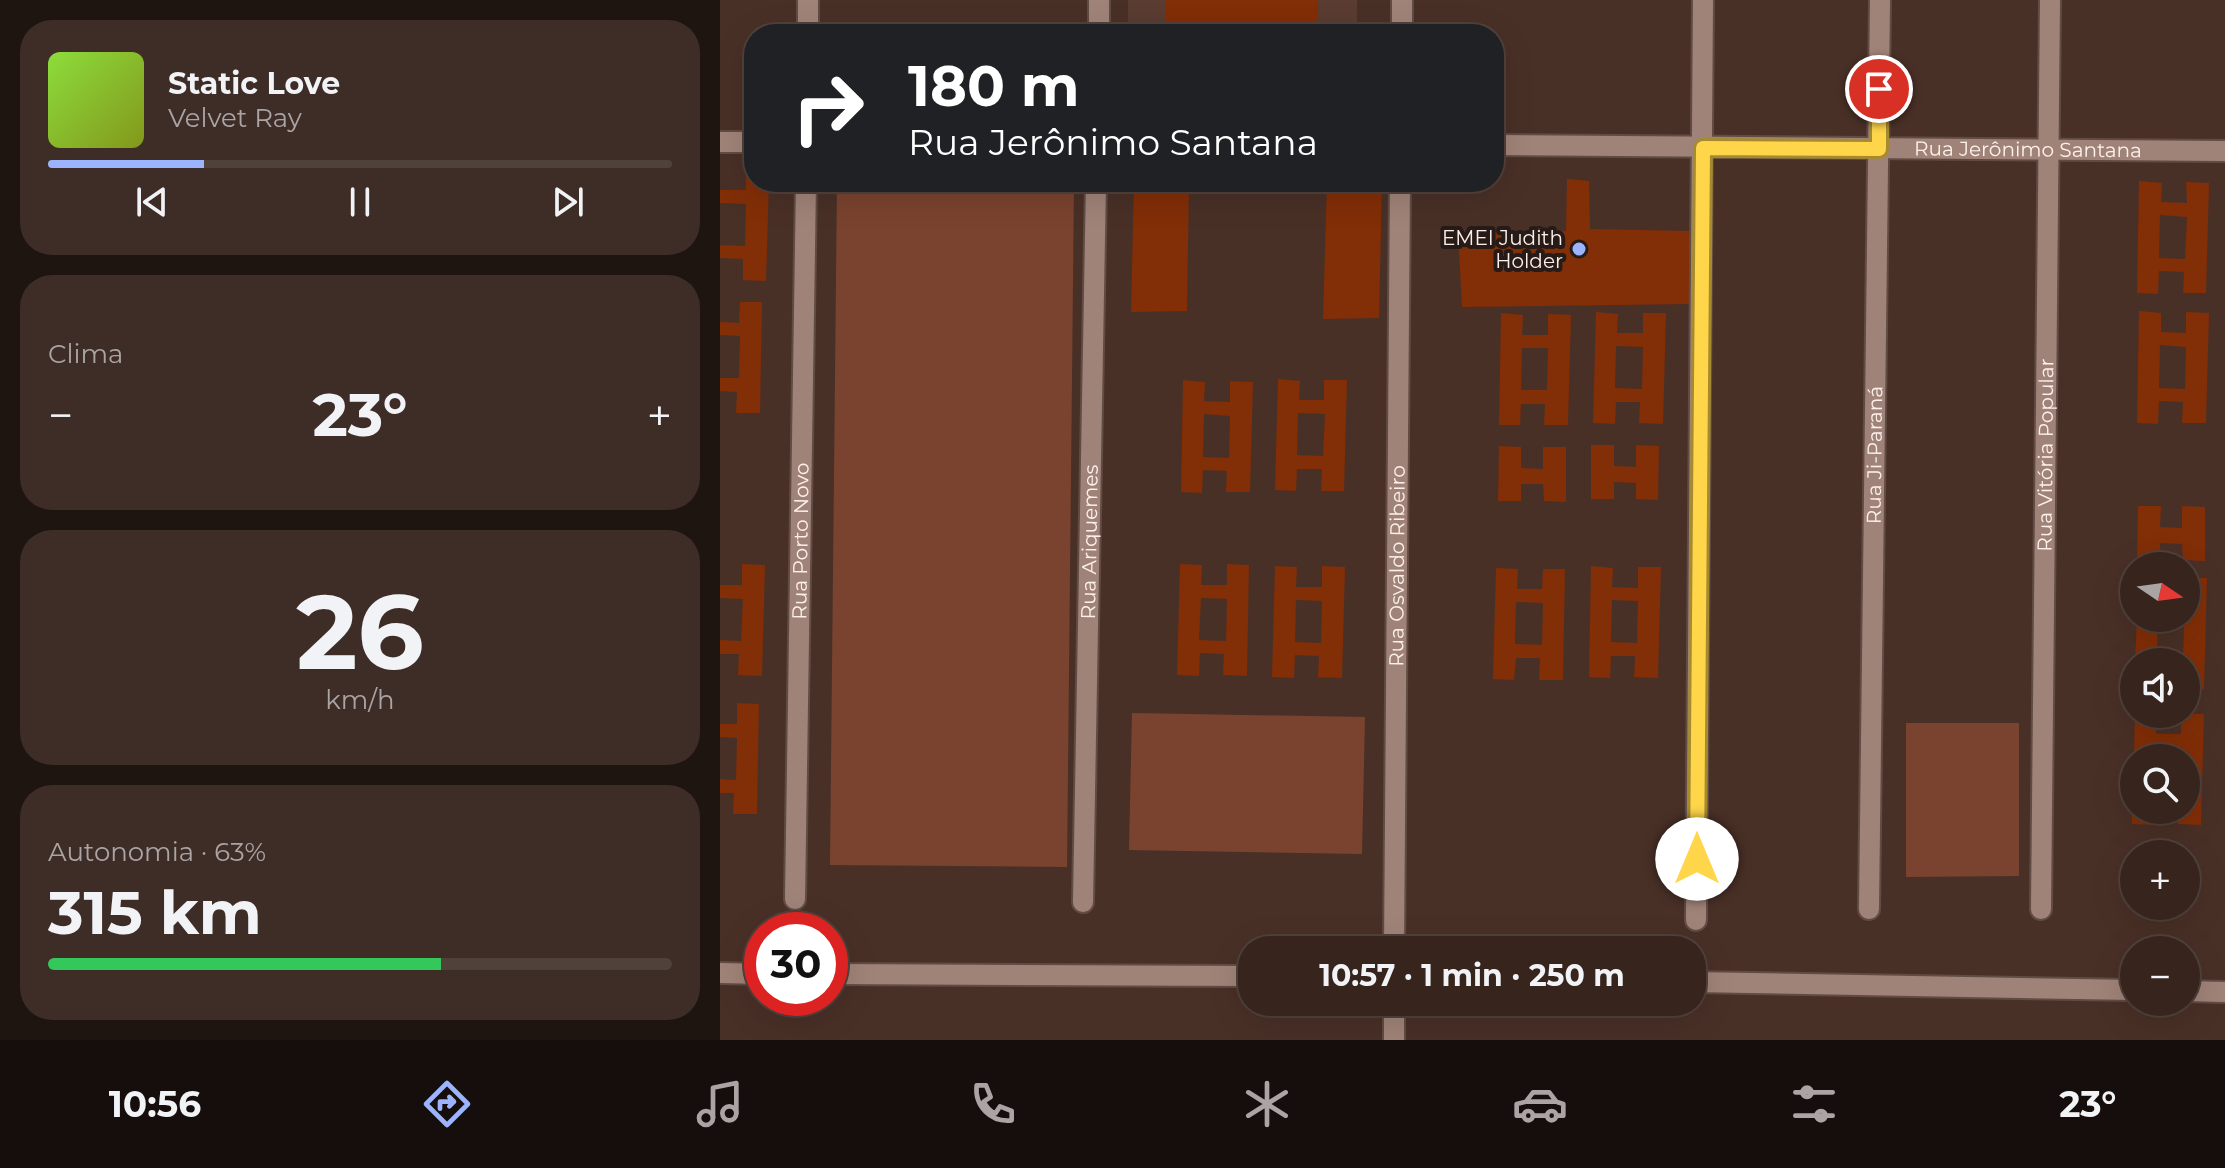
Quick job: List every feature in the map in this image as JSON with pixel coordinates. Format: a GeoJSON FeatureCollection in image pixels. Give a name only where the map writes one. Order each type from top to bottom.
{"type":"FeatureCollection","features":[{"type":"Feature","properties":{"kind":"street"},"geometry":{"type":"LineString","coordinates":[[808,0],[808,24]]}},
{"type":"Feature","properties":{"kind":"street"},"geometry":{"type":"LineString","coordinates":[[1099,0],[1099,24]]}},
{"type":"Feature","properties":{"kind":"street"},"geometry":{"type":"LineString","coordinates":[[1402,0],[1402,24]]}},
{"type":"Feature","properties":{"kind":"street"},"geometry":{"type":"LineString","coordinates":[[1696,920],[1703,0]]}},
{"type":"Feature","properties":{"kind":"street","name":"Rua Ji-Paraná"},"geometry":{"type":"LineString","coordinates":[[1869,909],[1880,0]]}},
{"type":"Feature","properties":{"kind":"street","name":"Rua Vitória Popular"},"geometry":{"type":"LineString","coordinates":[[2041,909],[2050,0]]}},
{"type":"Feature","properties":{"kind":"street"},"geometry":{"type":"LineString","coordinates":[[720,142],[744,142]]}},
{"type":"Feature","properties":{"kind":"street","name":"Rua Jerônimo Santana"},"geometry":{"type":"LineString","coordinates":[[1504,145],[2225,151]]}},
{"type":"Feature","properties":{"kind":"street","name":"Rua Porto Novo"},"geometry":{"type":"LineString","coordinates":[[795,899],[806,192]]}},
{"type":"Feature","properties":{"kind":"street","name":"Rua Ariquemes"},"geometry":{"type":"LineString","coordinates":[[1083,902],[1096,192]]}},
{"type":"Feature","properties":{"kind":"street","name":"Rua Osvaldo Ribeiro"},"geometry":{"type":"LineString","coordinates":[[1394,936],[1400,192]]}},
{"type":"Feature","properties":{"kind":"street"},"geometry":{"type":"LineString","coordinates":[[720,973],[744,974]]}},
{"type":"Feature","properties":{"kind":"street"},"geometry":{"type":"LineString","coordinates":[[848,974],[1238,976]]}},
{"type":"Feature","properties":{"kind":"street"},"geometry":{"type":"LineString","coordinates":[[1706,982],[2120,990]]}},
{"type":"Feature","properties":{"kind":"street"},"geometry":{"type":"LineString","coordinates":[[2200,991],[2225,992]]}},
{"type":"Feature","properties":{"kind":"street"},"geometry":{"type":"LineString","coordinates":[[1394,1016],[1394,1040]]}},
{"type":"Feature","properties":{"kind":"shaded area"},"geometry":{"type":"Polygon","coordinates":[[[1128,0],[1357,0],[1357,24],[1128,24],[1128,0]]]}},
{"type":"Feature","properties":{"kind":"shaded area"},"geometry":{"type":"Polygon","coordinates":[[[837,192],[1074,192],[1067,867],[830,865],[837,192]]]}},
{"type":"Feature","properties":{"kind":"shaded area"},"geometry":{"type":"Polygon","coordinates":[[[1132,713],[1365,717],[1362,854],[1129,850],[1132,713]]]}},
{"type":"Feature","properties":{"kind":"shaded area"},"geometry":{"type":"Polygon","coordinates":[[[1906,723],[2019,723],[2019,876],[1906,877],[1906,723]]]}},
{"type":"Feature","properties":{"kind":"building"},"geometry":{"type":"Polygon","coordinates":[[[1166,0],[1318,0],[1317,24],[1166,24],[1166,0]]]}},
{"type":"Feature","properties":{"kind":"building"},"geometry":{"type":"Polygon","coordinates":[[[1567,179],[1589,181],[1590,229],[1691,231],[1689,304],[1462,307],[1458,233],[1566,231],[1567,179]]]}},
{"type":"Feature","properties":{"kind":"building"},"geometry":{"type":"Polygon","coordinates":[[[2139,181],[2162,183],[2161,202],[2187,203],[2186,182],[2209,183],[2206,293],[2183,293],[2184,272],[2159,271],[2158,294],[2137,293],[2139,181]],[[2160,215],[2159,258],[2185,259],[2187,217],[2160,215]]]}},
{"type":"Feature","properties":{"kind":"building"},"geometry":{"type":"Polygon","coordinates":[[[720,190],[769,192],[766,281],[743,280],[743,259],[720,258],[720,245],[745,246],[746,204],[720,203],[720,190]]]}},
{"type":"Feature","properties":{"kind":"building"},"geometry":{"type":"Polygon","coordinates":[[[1134,192],[1189,192],[1187,311],[1131,312],[1134,192]]]}},
{"type":"Feature","properties":{"kind":"building"},"geometry":{"type":"Polygon","coordinates":[[[1327,192],[1382,192],[1379,318],[1323,319],[1327,192]]]}},
{"type":"Feature","properties":{"kind":"building"},"geometry":{"type":"Polygon","coordinates":[[[740,302],[762,302],[760,413],[736,413],[737,392],[720,391],[720,378],[739,378],[740,336],[720,335],[720,322],[739,323],[740,302]]]}},
{"type":"Feature","properties":{"kind":"building"},"geometry":{"type":"Polygon","coordinates":[[[2139,311],[2161,313],[2161,332],[2186,333],[2186,312],[2209,313],[2206,423],[2182,423],[2183,402],[2159,401],[2158,424],[2137,423],[2139,311]],[[2160,345],[2159,388],[2185,389],[2186,347],[2160,345]]]}},
{"type":"Feature","properties":{"kind":"building"},"geometry":{"type":"Polygon","coordinates":[[[1596,312],[1618,314],[1617,333],[1643,333],[1643,313],[1666,313],[1663,424],[1639,423],[1640,402],[1616,402],[1615,424],[1593,423],[1596,312]],[[1616,346],[1615,388],[1642,389],[1643,347],[1616,346]]]}},
{"type":"Feature","properties":{"kind":"building"},"geometry":{"type":"Polygon","coordinates":[[[1501,313],[1523,315],[1522,335],[1548,335],[1548,314],[1571,315],[1568,425],[1544,425],[1545,404],[1521,404],[1520,425],[1499,425],[1501,313]],[[1522,348],[1521,390],[1547,390],[1548,348],[1522,348]]]}},
{"type":"Feature","properties":{"kind":"building"},"geometry":{"type":"Polygon","coordinates":[[[1278,379],[1300,381],[1299,400],[1324,400],[1324,380],[1347,380],[1344,491],[1321,491],[1322,469],[1297,469],[1296,491],[1275,490],[1278,379]],[[1298,413],[1297,455],[1323,456],[1325,414],[1298,413]]]}},
{"type":"Feature","properties":{"kind":"building"},"geometry":{"type":"Polygon","coordinates":[[[1183,380],[1205,382],[1204,401],[1230,402],[1230,381],[1253,382],[1250,492],[1226,492],[1227,471],[1203,470],[1202,493],[1181,492],[1183,380]],[[1204,414],[1203,457],[1229,458],[1230,416],[1204,414]]]}},
{"type":"Feature","properties":{"kind":"building"},"geometry":{"type":"Polygon","coordinates":[[[1591,445],[1614,445],[1614,466],[1636,467],[1636,445],[1659,446],[1658,500],[1636,499],[1636,483],[1614,482],[1614,499],[1591,499],[1591,445]]]}},
{"type":"Feature","properties":{"kind":"building"},"geometry":{"type":"Polygon","coordinates":[[[1499,446],[1521,447],[1521,468],[1543,469],[1543,447],[1566,447],[1566,502],[1544,501],[1543,484],[1521,484],[1521,501],[1498,501],[1499,446]]]}},
{"type":"Feature","properties":{"kind":"building"},"geometry":{"type":"Polygon","coordinates":[[[2138,506],[2161,506],[2160,527],[2182,528],[2182,506],[2205,507],[2205,561],[2200,561],[2200,552],[2182,552],[2182,544],[2160,543],[2160,552],[2137,552],[2138,506]]]}},
{"type":"Feature","properties":{"kind":"building"},"geometry":{"type":"Polygon","coordinates":[[[742,564],[765,565],[762,676],[738,675],[739,654],[720,654],[720,640],[741,641],[743,599],[720,598],[720,585],[742,585],[742,564]]]}},
{"type":"Feature","properties":{"kind":"building"},"geometry":{"type":"Polygon","coordinates":[[[1180,564],[1202,565],[1201,585],[1227,585],[1227,564],[1249,565],[1247,676],[1223,675],[1224,654],[1200,653],[1199,676],[1177,675],[1180,564]],[[1201,598],[1199,640],[1226,641],[1227,599],[1201,598]]]}},
{"type":"Feature","properties":{"kind":"building"},"geometry":{"type":"Polygon","coordinates":[[[1275,566],[1297,567],[1296,587],[1322,587],[1322,566],[1345,567],[1342,678],[1318,677],[1319,656],[1295,655],[1294,678],[1272,677],[1275,566]],[[1296,600],[1295,642],[1321,643],[1322,601],[1296,600]]]}},
{"type":"Feature","properties":{"kind":"building"},"geometry":{"type":"Polygon","coordinates":[[[1591,566],[1613,568],[1612,587],[1638,588],[1638,567],[1661,567],[1658,678],[1634,677],[1635,656],[1611,656],[1610,678],[1589,677],[1591,566]],[[1612,600],[1611,642],[1637,643],[1638,601],[1612,600]]]}},
{"type":"Feature","properties":{"kind":"building"},"geometry":{"type":"Polygon","coordinates":[[[1496,568],[1518,569],[1517,589],[1542,589],[1543,569],[1565,569],[1563,680],[1539,680],[1540,658],[1516,658],[1514,680],[1493,679],[1496,568]],[[1516,602],[1515,644],[1542,645],[1543,603],[1516,602]]]}},
{"type":"Feature","properties":{"kind":"building"},"geometry":{"type":"Polygon","coordinates":[[[2200,578],[2207,578],[2204,689],[2200,689],[2200,648],[2183,648],[2184,632],[2200,632],[2200,578]]]}},
{"type":"Feature","properties":{"kind":"building"},"geometry":{"type":"Polygon","coordinates":[[[2136,632],[2158,632],[2157,648],[2136,648],[2136,632]]]}},
{"type":"Feature","properties":{"kind":"building"},"geometry":{"type":"Polygon","coordinates":[[[737,703],[759,704],[757,814],[733,814],[734,793],[720,793],[720,779],[736,780],[737,738],[720,737],[720,724],[737,724],[737,703]]]}},
{"type":"Feature","properties":{"kind":"building"},"geometry":{"type":"Polygon","coordinates":[[[2200,714],[2204,714],[2201,825],[2178,824],[2200,824],[2200,744],[2134,744],[2135,728],[2156,728],[2156,734],[2181,734],[2181,728],[2200,728],[2200,714]]]}},
{"type":"Feature","properties":{"kind":"place","name":"EMEI Judith Holder"},"geometry":{"type":"Point","coordinates":[1579,249]}},
{"type":"Feature","properties":{"kind":"route"},"geometry":{"type":"LineString","coordinates":[[1697,859],[1703,148],[1879,149],[1879,89]]}}]}
